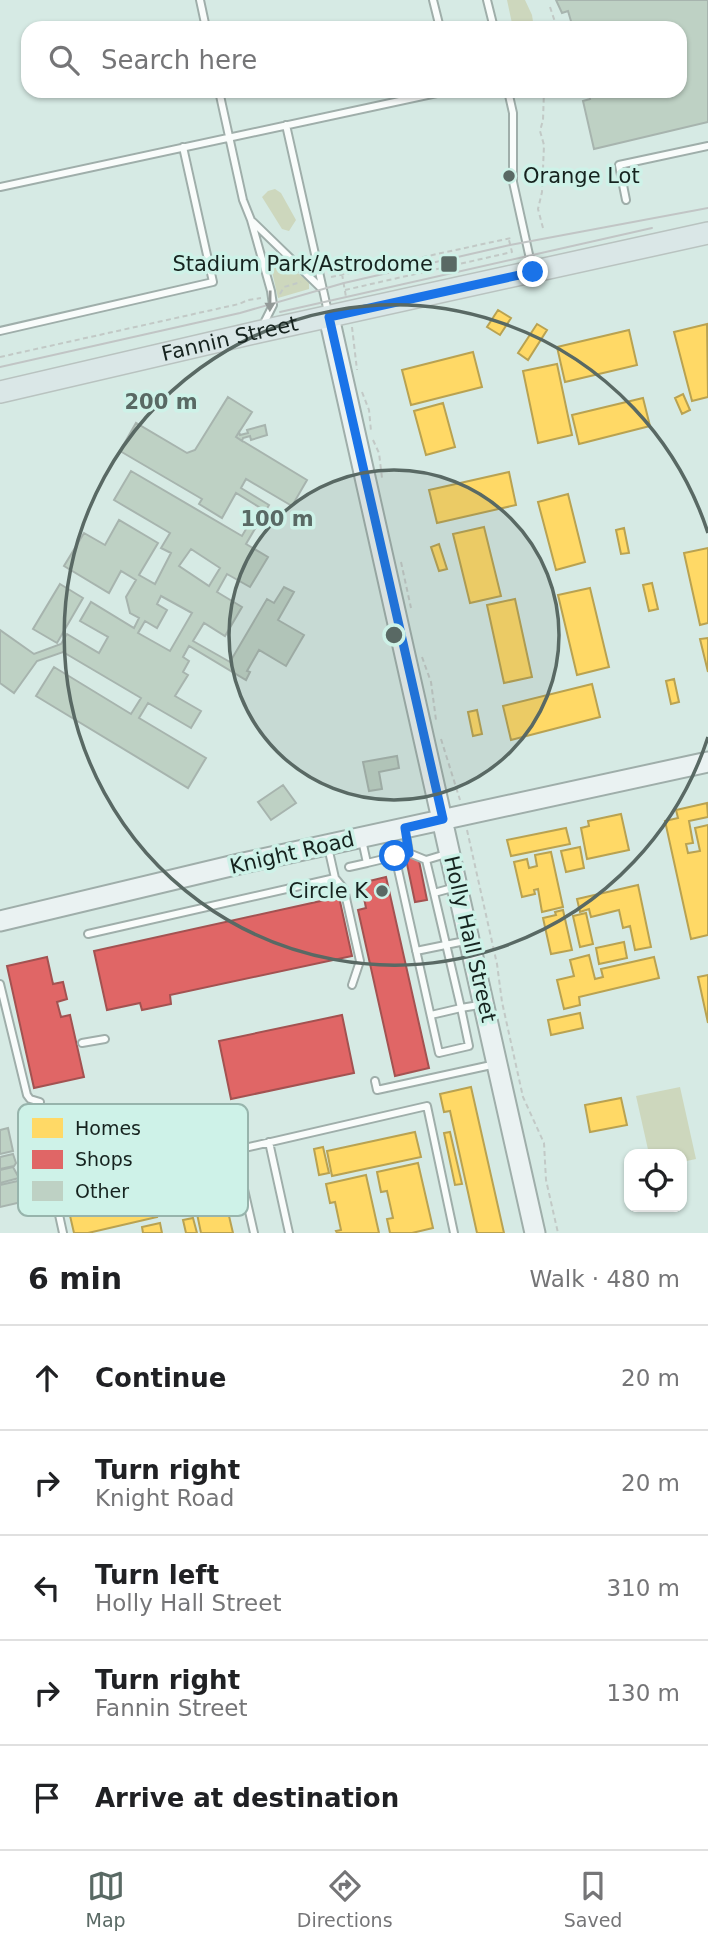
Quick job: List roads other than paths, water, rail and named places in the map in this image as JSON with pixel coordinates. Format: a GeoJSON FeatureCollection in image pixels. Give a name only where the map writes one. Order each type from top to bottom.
{"type":"FeatureCollection","features":[{"type":"Feature","properties":{"kind":"main road","name":"Fannin Street"},"geometry":{"type":"LineString","coordinates":[[0,392],[708,233]]}},
{"type":"Feature","properties":{"kind":"street","name":"Holly Hall Street"},"geometry":{"type":"LineString","coordinates":[[329,317],[535,1233]]}},
{"type":"Feature","properties":{"kind":"street","name":"Knight Road"},"geometry":{"type":"LineString","coordinates":[[0,920],[361,837],[708,762]]}},
{"type":"Feature","properties":{"kind":"lane"},"geometry":{"type":"LineString","coordinates":[[200,0],[204,21]]}},
{"type":"Feature","properties":{"kind":"lane"},"geometry":{"type":"LineString","coordinates":[[433,0],[438,21]]}},
{"type":"Feature","properties":{"kind":"lane"},"geometry":{"type":"LineString","coordinates":[[487,0],[492,21]]}},
{"type":"Feature","properties":{"kind":"lane"},"geometry":{"type":"LineString","coordinates":[[221,98],[243,200],[268,274],[273,305],[258,332]]}},
{"type":"Feature","properties":{"kind":"lane"},"geometry":{"type":"LineString","coordinates":[[0,187],[413,98]]}},
{"type":"Feature","properties":{"kind":"lane"},"geometry":{"type":"LineString","coordinates":[[510,98],[513,113],[513,182],[533,272]]}},
{"type":"Feature","properties":{"kind":"lane"},"geometry":{"type":"LineString","coordinates":[[286,125],[329,317]]}},
{"type":"Feature","properties":{"kind":"lane"},"geometry":{"type":"LineString","coordinates":[[626,200],[619,165],[708,146]]}},
{"type":"Feature","properties":{"kind":"lane"},"geometry":{"type":"LineString","coordinates":[[0,331],[213,282],[183,147]]}},
{"type":"Feature","properties":{"kind":"lane"},"geometry":{"type":"LineString","coordinates":[[251,220],[322,289]]}},
{"type":"Feature","properties":{"kind":"lane"},"geometry":{"type":"LineString","coordinates":[[395,856],[439,1053],[469,1046],[434,892],[427,880],[425,864],[409,853],[405,828]]}},
{"type":"Feature","properties":{"kind":"lane"},"geometry":{"type":"LineString","coordinates":[[361,837],[367,863]]}},
{"type":"Feature","properties":{"kind":"lane"},"geometry":{"type":"LineString","coordinates":[[328,845],[335,878],[344,889],[360,961],[352,985]]}},
{"type":"Feature","properties":{"kind":"lane"},"geometry":{"type":"LineString","coordinates":[[349,866],[409,853]]}},
{"type":"Feature","properties":{"kind":"lane"},"geometry":{"type":"LineString","coordinates":[[425,864],[451,853]]}},
{"type":"Feature","properties":{"kind":"lane"},"geometry":{"type":"LineString","coordinates":[[398,872],[408,870]]}},
{"type":"Feature","properties":{"kind":"lane"},"geometry":{"type":"LineString","coordinates":[[88,934],[335,878]]}},
{"type":"Feature","properties":{"kind":"lane"},"geometry":{"type":"LineString","coordinates":[[401,885],[411,883]]}},
{"type":"Feature","properties":{"kind":"lane"},"geometry":{"type":"LineString","coordinates":[[425,892],[458,886]]}},
{"type":"Feature","properties":{"kind":"lane"},"geometry":{"type":"LineString","coordinates":[[404,897],[413,895]]}},
{"type":"Feature","properties":{"kind":"lane"},"geometry":{"type":"LineString","coordinates":[[416,951],[470,940]]}},
{"type":"Feature","properties":{"kind":"lane"},"geometry":{"type":"LineString","coordinates":[[0,984],[27,1095],[40,1102]]}},
{"type":"Feature","properties":{"kind":"lane"},"geometry":{"type":"LineString","coordinates":[[431,1015],[485,1004]]}},
{"type":"Feature","properties":{"kind":"lane"},"geometry":{"type":"LineString","coordinates":[[82,1043],[105,1039]]}},
{"type":"Feature","properties":{"kind":"lane"},"geometry":{"type":"LineString","coordinates":[[375,1081],[377,1090],[498,1064]]}},
{"type":"Feature","properties":{"kind":"lane"},"geometry":{"type":"LineString","coordinates":[[248,1147],[427,1106],[454,1233]]}},
{"type":"Feature","properties":{"kind":"lane"},"geometry":{"type":"LineString","coordinates":[[269,1142],[289,1233]]}},
{"type":"Feature","properties":{"kind":"lane"},"geometry":{"type":"LineString","coordinates":[[248,1207],[254,1233]]}},
{"type":"Feature","properties":{"kind":"tram line"},"geometry":{"type":"LineString","coordinates":[[0,367],[240,313],[344,283],[510,245],[708,208]]}},
{"type":"Feature","properties":{"kind":"tram line"},"geometry":{"type":"LineString","coordinates":[[280,312],[652,228]]}},
{"type":"Feature","properties":{"kind":"place","name":"Orange Lot"},"geometry":{"type":"Point","coordinates":[509,176]}},
{"type":"Feature","properties":{"kind":"place","name":"Stadium Park/Astrodome"},"geometry":{"type":"Point","coordinates":[449,264]}},
{"type":"Feature","properties":{"kind":"place","name":"Circle K"},"geometry":{"type":"Point","coordinates":[382,891]}}]}
